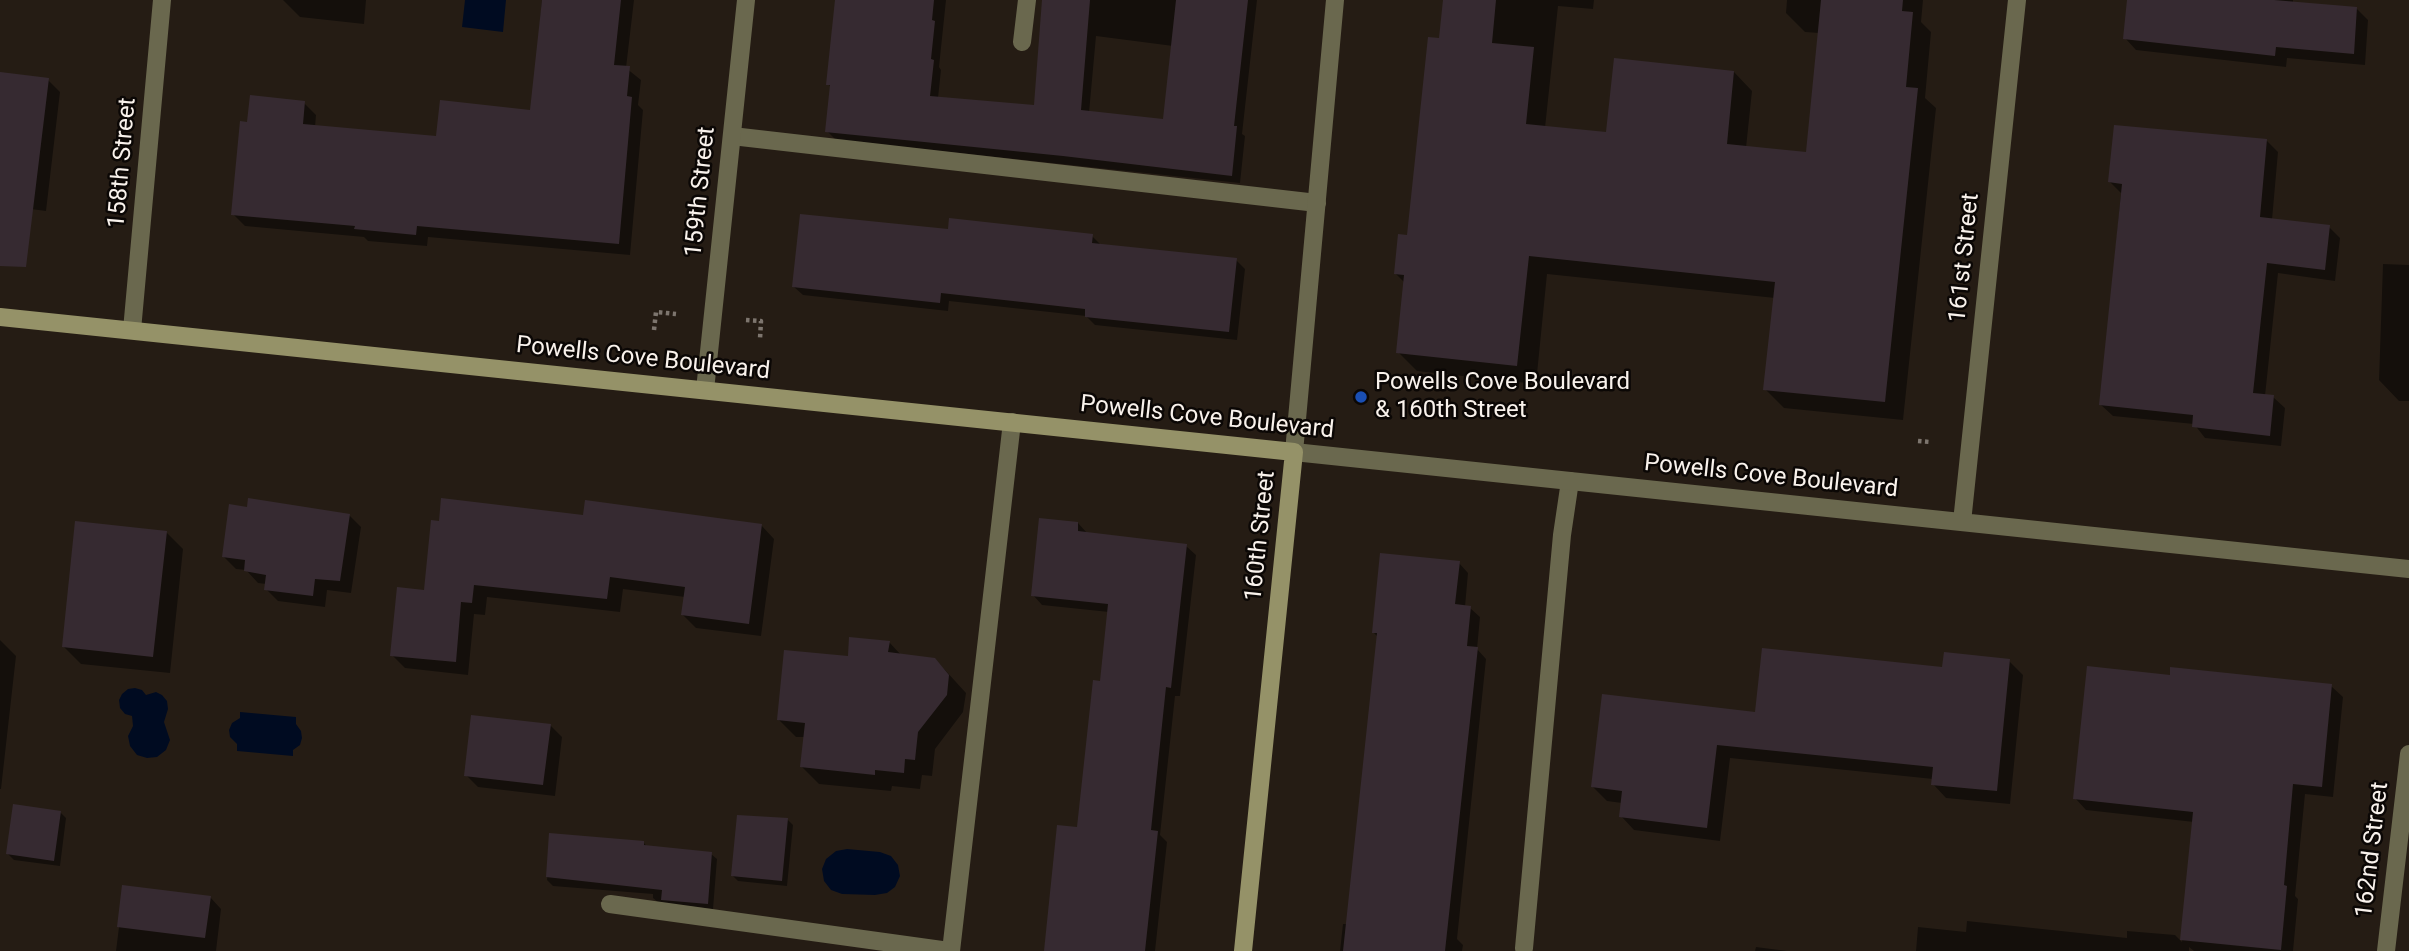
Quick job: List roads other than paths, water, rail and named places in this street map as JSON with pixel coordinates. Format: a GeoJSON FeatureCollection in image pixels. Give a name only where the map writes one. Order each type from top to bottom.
{"type":"FeatureCollection","features":[{"type":"Feature","properties":{"kind":"street","name":"158th Street"},"geometry":{"type":"LineString","coordinates":[[132,330],[162,0]]}},
{"type":"Feature","properties":{"kind":"street","name":"159th Street"},"geometry":{"type":"LineString","coordinates":[[705,390],[746,0]]}},
{"type":"Feature","properties":{"kind":"street"},"geometry":{"type":"LineString","coordinates":[[1022,42],[1027,0]]}},
{"type":"Feature","properties":{"kind":"street","name":"160th Street"},"geometry":{"type":"LineString","coordinates":[[1243,951],[1294,452],[1335,0]]}},
{"type":"Feature","properties":{"kind":"street","name":"161st Street"},"geometry":{"type":"LineString","coordinates":[[1962,522],[2017,0]]}},
{"type":"Feature","properties":{"kind":"street"},"geometry":{"type":"LineString","coordinates":[[732,136],[1317,203]]}},
{"type":"Feature","properties":{"kind":"street","name":"Powells Cove Boulevard"},"geometry":{"type":"LineString","coordinates":[[0,317],[2409,569]]}},
{"type":"Feature","properties":{"kind":"street"},"geometry":{"type":"LineString","coordinates":[[610,904],[950,951],[1012,422]]}},
{"type":"Feature","properties":{"kind":"street"},"geometry":{"type":"LineString","coordinates":[[1524,948],[1562,535],[1570,481]]}},
{"type":"Feature","properties":{"kind":"street","name":"162nd Street"},"geometry":{"type":"LineString","coordinates":[[2386,951],[2409,754]]}},
{"type":"Feature","properties":{"kind":"water"},"geometry":{"type":"Polygon","coordinates":[[[465,0],[506,0],[503,32],[462,27],[465,0]]]}},
{"type":"Feature","properties":{"kind":"water"},"geometry":{"type":"Polygon","coordinates":[[[135,688],[146,695],[156,692],[167,701],[168,709],[164,722],[170,740],[166,750],[157,757],[137,755],[130,746],[128,736],[133,726],[132,716],[125,714],[120,708],[119,700],[128,689],[135,688]]]}},
{"type":"Feature","properties":{"kind":"water"},"geometry":{"type":"Polygon","coordinates":[[[240,712],[296,717],[302,738],[300,745],[293,750],[293,756],[237,751],[237,744],[230,737],[229,730],[232,723],[240,718],[240,712]]]}},
{"type":"Feature","properties":{"kind":"water"},"geometry":{"type":"Polygon","coordinates":[[[847,849],[880,852],[891,856],[898,865],[900,876],[895,887],[887,893],[875,895],[842,894],[831,890],[824,881],[822,869],[826,859],[836,851],[847,849]]]}},
{"type":"Feature","properties":{"kind":"place","name":"Powells Cove Boulevard & 160th Street"},"geometry":{"type":"Point","coordinates":[1361,397]}}]}
